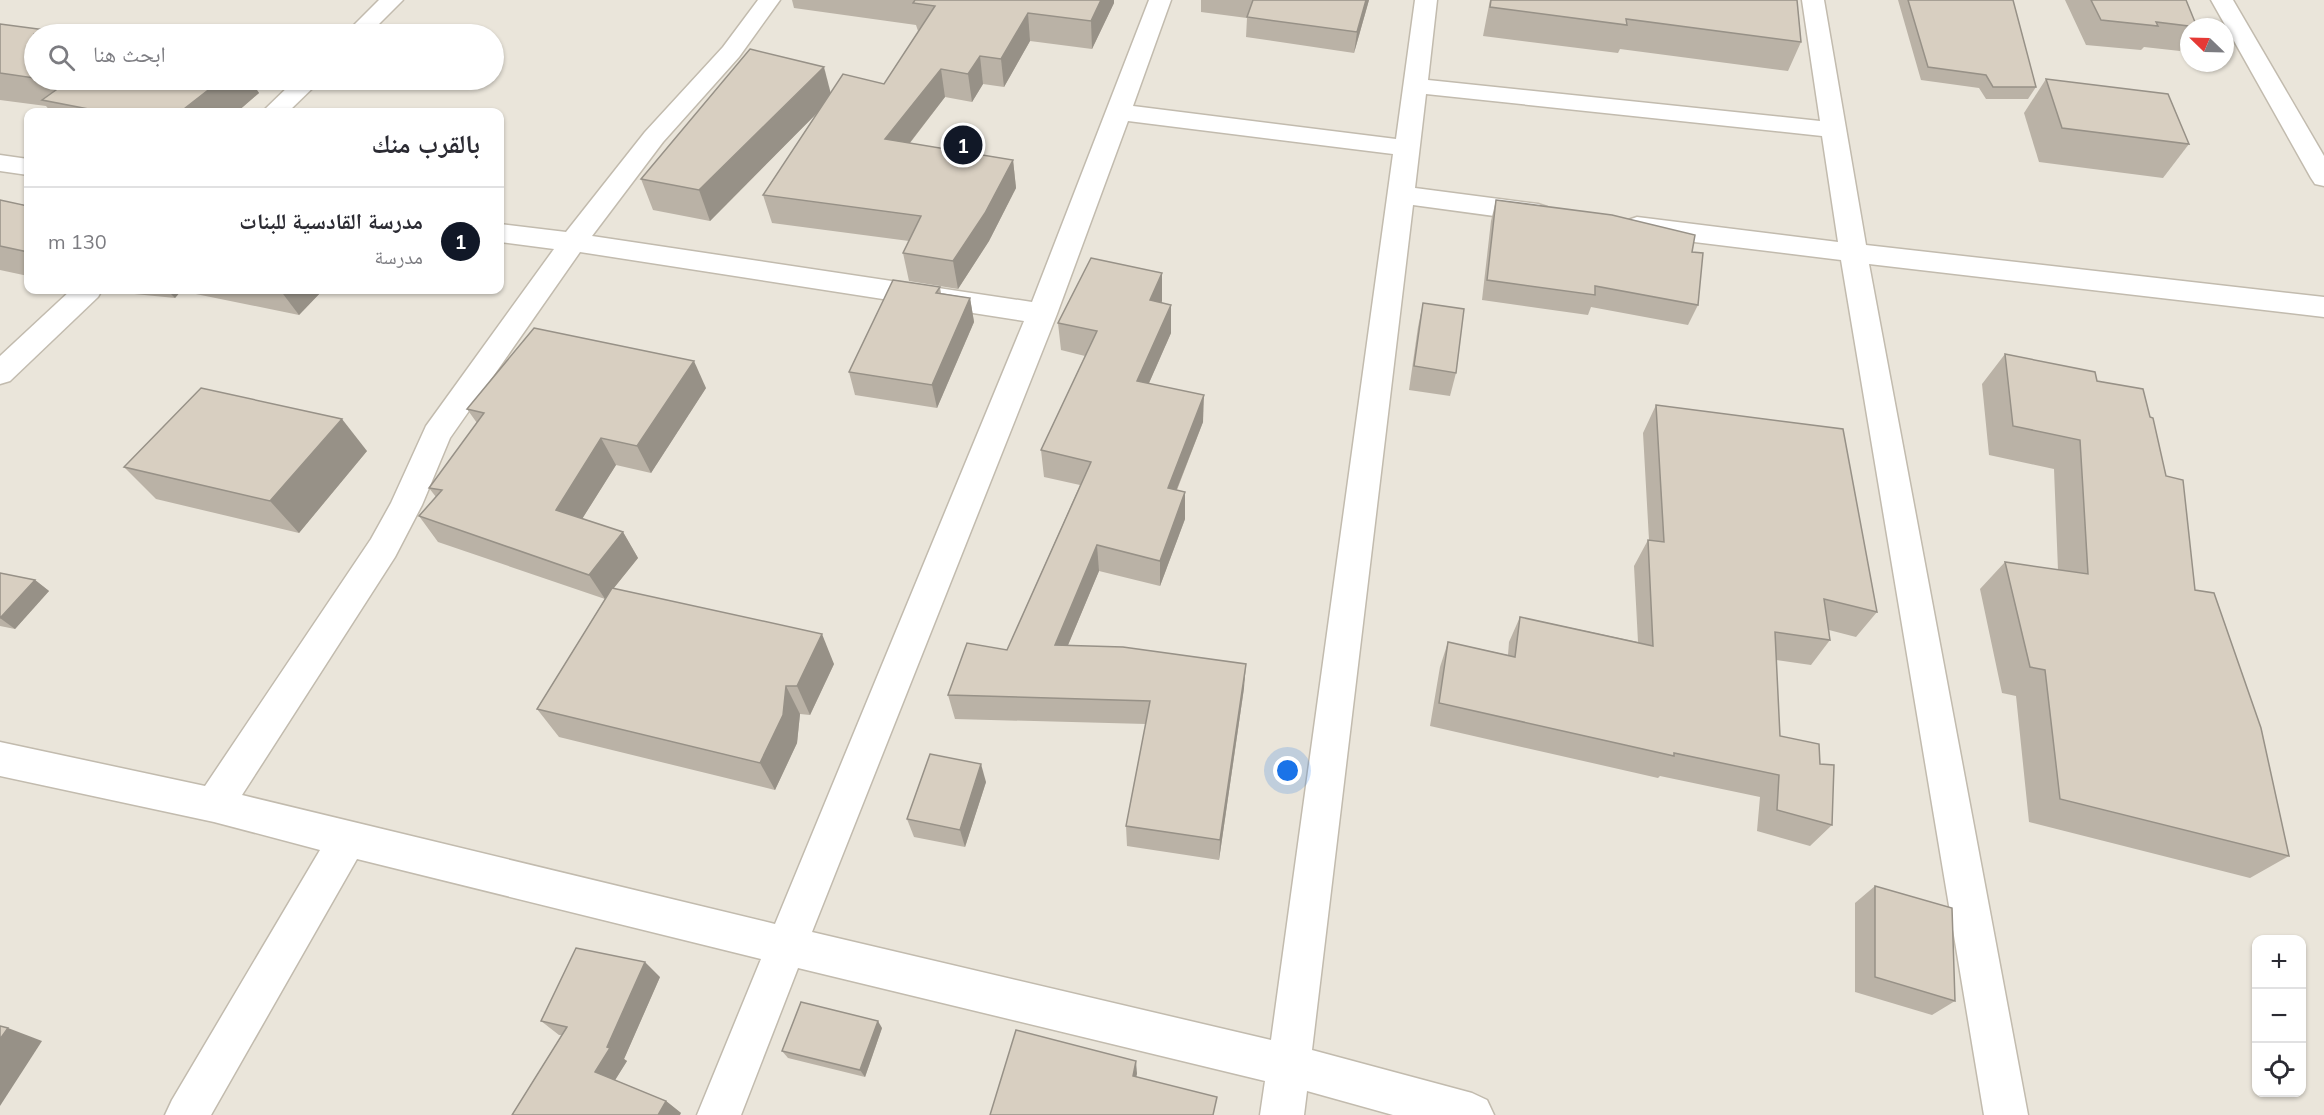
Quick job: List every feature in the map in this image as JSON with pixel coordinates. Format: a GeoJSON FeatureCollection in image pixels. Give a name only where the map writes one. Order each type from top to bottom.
{"type":"FeatureCollection","features":[{"type":"Feature","properties":{"kind":"street"},"geometry":{"type":"LineString","coordinates":[[367,24],[392,0]]}},
{"type":"Feature","properties":{"kind":"street"},"geometry":{"type":"LineString","coordinates":[[214,805],[383,548],[406,505],[437,434],[573,242],[654,137],[731,52],[769,0]]}},
{"type":"Feature","properties":{"kind":"street"},"geometry":{"type":"LineString","coordinates":[[719,1115],[785,946],[1043,314],[1160,0]]}},
{"type":"Feature","properties":{"kind":"street"},"geometry":{"type":"LineString","coordinates":[[1282,1115],[1426,0]]}},
{"type":"Feature","properties":{"kind":"street"},"geometry":{"type":"LineString","coordinates":[[1813,0],[1833,130],[1942,764],[2006,1115]]}},
{"type":"Feature","properties":{"kind":"street"},"geometry":{"type":"LineString","coordinates":[[2222,0],[2324,178]]}},
{"type":"Feature","properties":{"kind":"street"},"geometry":{"type":"LineString","coordinates":[[1416,86],[1833,130]]}},
{"type":"Feature","properties":{"kind":"street"},"geometry":{"type":"LineString","coordinates":[[278,108],[298,90]]}},
{"type":"Feature","properties":{"kind":"street"},"geometry":{"type":"LineString","coordinates":[[1118,112],[1406,148]]}},
{"type":"Feature","properties":{"kind":"street"},"geometry":{"type":"LineString","coordinates":[[0,163],[24,166]]}},
{"type":"Feature","properties":{"kind":"street"},"geometry":{"type":"LineString","coordinates":[[1400,195],[1563,216]]}},
{"type":"Feature","properties":{"kind":"street"},"geometry":{"type":"LineString","coordinates":[[1610,222],[1854,253],[2324,307]]}},
{"type":"Feature","properties":{"kind":"street"},"geometry":{"type":"LineString","coordinates":[[504,233],[1043,314]]}},
{"type":"Feature","properties":{"kind":"street"},"geometry":{"type":"LineString","coordinates":[[0,373],[84,294]]}},
{"type":"Feature","properties":{"kind":"street"},"geometry":{"type":"LineString","coordinates":[[4,767],[214,805],[785,946],[1288,1065],[1472,1115]]}},
{"type":"Feature","properties":{"kind":"street"},"geometry":{"type":"LineString","coordinates":[[187,1115],[348,839]]}},
{"type":"Feature","properties":{"kind":"shaded area"},"geometry":{"type":"Polygon","coordinates":[[[0,0],[2324,0],[2324,1115],[0,1115],[0,0]]]}},
{"type":"Feature","properties":{"kind":"building"},"geometry":{"type":"Polygon","coordinates":[[[915,0],[1101,0],[1091,21],[1028,13],[1001,59],[980,56],[968,74],[941,69],[885,139],[1013,160],[985,213],[953,261],[903,253],[921,216],[763,195],[843,74],[884,84],[935,6],[913,3],[915,0]]]}},
{"type":"Feature","properties":{"kind":"building"},"geometry":{"type":"Polygon","coordinates":[[[1253,0],[1366,0],[1357,32],[1247,17],[1253,0]]]}},
{"type":"Feature","properties":{"kind":"building"},"geometry":{"type":"Polygon","coordinates":[[[1491,0],[1797,0],[1801,42],[1626,19],[1627,25],[1490,7],[1491,0]]]}},
{"type":"Feature","properties":{"kind":"building"},"geometry":{"type":"Polygon","coordinates":[[[1908,0],[2013,0],[2036,87],[1993,87],[1986,75],[1928,67],[1908,0]]]}},
{"type":"Feature","properties":{"kind":"building"},"geometry":{"type":"Polygon","coordinates":[[[2091,0],[2186,0],[2193,18],[2180,18],[2180,25],[2156,22],[2158,26],[2101,20],[2091,0]]]}},
{"type":"Feature","properties":{"kind":"building"},"geometry":{"type":"Polygon","coordinates":[[[0,24],[24,27],[24,77],[0,73],[0,24]]]}},
{"type":"Feature","properties":{"kind":"building"},"geometry":{"type":"Polygon","coordinates":[[[750,49],[824,67],[699,190],[641,179],[750,49]]]}},
{"type":"Feature","properties":{"kind":"building"},"geometry":{"type":"Polygon","coordinates":[[[2046,79],[2168,94],[2189,144],[2062,128],[2046,79]]]}},
{"type":"Feature","properties":{"kind":"building"},"geometry":{"type":"Polygon","coordinates":[[[56,90],[208,90],[185,108],[83,108],[42,100],[56,90]]]}},
{"type":"Feature","properties":{"kind":"building"},"geometry":{"type":"Polygon","coordinates":[[[0,200],[24,205],[24,251],[0,246],[0,200]]]}},
{"type":"Feature","properties":{"kind":"building"},"geometry":{"type":"Polygon","coordinates":[[[1496,200],[1612,215],[1695,235],[1692,252],[1703,253],[1698,305],[1595,286],[1595,295],[1487,280],[1496,200]]]}},
{"type":"Feature","properties":{"kind":"building"},"geometry":{"type":"Polygon","coordinates":[[[1091,258],[1162,273],[1150,300],[1171,305],[1137,381],[1204,395],[1168,488],[1185,492],[1160,561],[1097,545],[1055,645],[1123,647],[1246,664],[1220,840],[1126,826],[1150,701],[948,695],[967,643],[1007,650],[1091,462],[1041,450],[1097,331],[1058,323],[1091,258]]]}},
{"type":"Feature","properties":{"kind":"building"},"geometry":{"type":"Polygon","coordinates":[[[893,280],[940,287],[936,293],[970,298],[932,385],[849,372],[893,280]]]}},
{"type":"Feature","properties":{"kind":"building"},"geometry":{"type":"Polygon","coordinates":[[[1423,303],[1464,309],[1456,373],[1414,366],[1423,303]]]}},
{"type":"Feature","properties":{"kind":"building"},"geometry":{"type":"Polygon","coordinates":[[[534,328],[694,361],[637,446],[601,438],[556,510],[623,532],[589,575],[419,516],[442,490],[429,488],[484,413],[467,409],[534,328]]]}},
{"type":"Feature","properties":{"kind":"building"},"geometry":{"type":"Polygon","coordinates":[[[2005,354],[2095,372],[2097,381],[2143,389],[2150,417],[2153,418],[2166,476],[2183,480],[2195,590],[2214,593],[2261,728],[2289,856],[2060,799],[2045,670],[2030,667],[2005,562],[2088,574],[2080,440],[2013,426],[2005,354]]]}},
{"type":"Feature","properties":{"kind":"building"},"geometry":{"type":"Polygon","coordinates":[[[201,388],[342,419],[270,501],[124,467],[201,388]]]}},
{"type":"Feature","properties":{"kind":"building"},"geometry":{"type":"Polygon","coordinates":[[[1656,405],[1843,429],[1877,612],[1824,599],[1830,640],[1775,632],[1780,736],[1819,744],[1820,764],[1834,765],[1832,825],[1777,810],[1779,775],[1674,753],[1674,756],[1439,703],[1448,642],[1515,657],[1520,617],[1653,646],[1648,540],[1664,542],[1656,405]]]}},
{"type":"Feature","properties":{"kind":"building"},"geometry":{"type":"Polygon","coordinates":[[[0,573],[35,580],[0,618],[0,573]]]}},
{"type":"Feature","properties":{"kind":"building"},"geometry":{"type":"Polygon","coordinates":[[[612,588],[822,634],[797,686],[786,686],[783,715],[760,763],[537,709],[612,588]]]}},
{"type":"Feature","properties":{"kind":"building"},"geometry":{"type":"Polygon","coordinates":[[[930,754],[981,764],[960,830],[907,819],[930,754]]]}},
{"type":"Feature","properties":{"kind":"building"},"geometry":{"type":"Polygon","coordinates":[[[1875,886],[1952,908],[1955,1001],[1875,977],[1875,886]]]}},
{"type":"Feature","properties":{"kind":"building"},"geometry":{"type":"Polygon","coordinates":[[[576,948],[645,962],[607,1047],[610,1048],[595,1072],[666,1101],[658,1115],[512,1115],[567,1027],[541,1021],[576,948]]]}},
{"type":"Feature","properties":{"kind":"building"},"geometry":{"type":"Polygon","coordinates":[[[801,1002],[878,1021],[860,1070],[782,1051],[801,1002]]]}},
{"type":"Feature","properties":{"kind":"building"},"geometry":{"type":"Polygon","coordinates":[[[0,1026],[8,1028],[0,1039],[0,1026]]]}},
{"type":"Feature","properties":{"kind":"building"},"geometry":{"type":"Polygon","coordinates":[[[1016,1030],[1136,1061],[1133,1076],[1217,1097],[1213,1115],[990,1115],[1016,1030]]]}},
{"type":"Feature","properties":{"kind":"place","name":"مدرسة القادسية للبنات"},"geometry":{"type":"Point","coordinates":[963,145]}}]}
